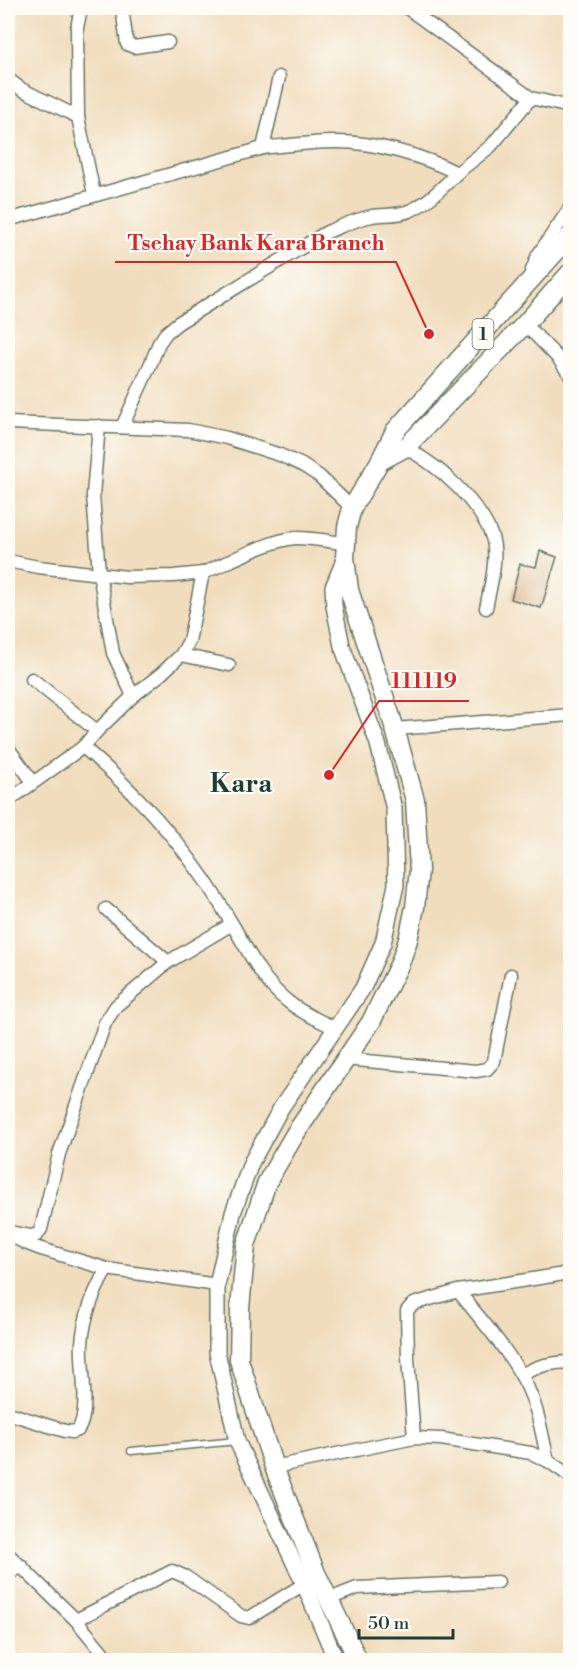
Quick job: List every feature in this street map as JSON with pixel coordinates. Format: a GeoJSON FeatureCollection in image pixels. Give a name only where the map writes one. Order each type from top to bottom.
{"type":"FeatureCollection","features":[{"type":"Feature","properties":{"kind":"main road","name":"1"},"geometry":{"type":"LineString","coordinates":[[380,461],[395,431],[570,236]]}},
{"type":"Feature","properties":{"kind":"main road","name":"1"},"geometry":{"type":"LineString","coordinates":[[406,447],[525,324],[570,273]]}},
{"type":"Feature","properties":{"kind":"main road"},"geometry":{"type":"LineString","coordinates":[[358,1660],[316,1573],[274,1467],[239,1360],[240,1308],[246,1245],[267,1182],[295,1134],[371,1022],[400,963],[415,907],[419,870],[415,801],[395,729],[349,590],[346,550],[347,527],[352,508],[380,461],[406,447]]}},
{"type":"Feature","properties":{"kind":"street"},"geometry":{"type":"LineString","coordinates":[[81,8],[77,28],[78,117],[94,194]]}},
{"type":"Feature","properties":{"kind":"street"},"geometry":{"type":"LineString","coordinates":[[122,8],[127,44],[134,47],[168,42]]}},
{"type":"Feature","properties":{"kind":"street"},"geometry":{"type":"LineString","coordinates":[[407,8],[531,98],[570,107]]}},
{"type":"Feature","properties":{"kind":"street"},"geometry":{"type":"LineString","coordinates":[[263,148],[279,77]]}},
{"type":"Feature","properties":{"kind":"street"},"geometry":{"type":"LineString","coordinates":[[8,79],[78,117]]}},
{"type":"Feature","properties":{"kind":"street"},"geometry":{"type":"LineString","coordinates":[[122,427],[159,343],[166,333],[178,323],[327,232],[370,217],[397,215],[411,211],[435,195],[491,146],[531,98]]}},
{"type":"Feature","properties":{"kind":"street"},"geometry":{"type":"LineString","coordinates":[[8,220],[263,148],[339,142],[371,146],[420,157],[458,173]]}},
{"type":"Feature","properties":{"kind":"street"},"geometry":{"type":"LineString","coordinates":[[524,289],[538,255],[570,208]]}},
{"type":"Feature","properties":{"kind":"street"},"geometry":{"type":"LineString","coordinates":[[525,324],[558,358],[570,375]]}},
{"type":"Feature","properties":{"kind":"street"},"geometry":{"type":"LineString","coordinates":[[8,423],[188,430],[227,438],[280,455],[302,465],[319,476],[352,508]]}},
{"type":"Feature","properties":{"kind":"street"},"geometry":{"type":"LineString","coordinates":[[99,426],[93,495],[99,573],[113,653],[133,696]]}},
{"type":"Feature","properties":{"kind":"street"},"geometry":{"type":"LineString","coordinates":[[406,447],[447,476],[489,528],[494,544],[494,561],[486,608]]}},
{"type":"Feature","properties":{"kind":"street"},"geometry":{"type":"LineString","coordinates":[[8,561],[38,567],[127,577],[174,576],[203,573],[265,547],[298,538],[346,550],[333,587],[334,606],[342,646],[378,744],[394,809],[396,885],[383,943],[363,988],[281,1108],[251,1163],[233,1213],[217,1285],[217,1352],[237,1441],[304,1584],[336,1660]]}},
{"type":"Feature","properties":{"kind":"street"},"geometry":{"type":"LineString","coordinates":[[8,801],[83,747],[97,730],[180,655],[189,641],[203,573]]}},
{"type":"Feature","properties":{"kind":"street"},"geometry":{"type":"LineString","coordinates":[[180,655],[229,665]]}},
{"type":"Feature","properties":{"kind":"street"},"geometry":{"type":"LineString","coordinates":[[32,679],[97,730]]}},
{"type":"Feature","properties":{"kind":"street"},"geometry":{"type":"LineString","coordinates":[[395,729],[570,715]]}},
{"type":"Feature","properties":{"kind":"street"},"geometry":{"type":"LineString","coordinates":[[83,747],[125,784],[198,868],[262,975],[273,988],[286,1001],[335,1028]]}},
{"type":"Feature","properties":{"kind":"street"},"geometry":{"type":"LineString","coordinates":[[8,748],[33,782]]}},
{"type":"Feature","properties":{"kind":"street"},"geometry":{"type":"LineString","coordinates":[[106,909],[168,962]]}},
{"type":"Feature","properties":{"kind":"street"},"geometry":{"type":"LineString","coordinates":[[8,1233],[30,1236],[37,1235],[41,1229],[59,1154],[105,1023],[116,1006],[168,962],[232,924]]}},
{"type":"Feature","properties":{"kind":"street"},"geometry":{"type":"LineString","coordinates":[[345,1059],[476,1071],[487,1069],[494,1061],[511,975]]}},
{"type":"Feature","properties":{"kind":"street"},"geometry":{"type":"LineString","coordinates":[[8,1233],[38,1248],[107,1269],[217,1285]]}},
{"type":"Feature","properties":{"kind":"street"},"geometry":{"type":"LineString","coordinates":[[8,1413],[65,1431],[78,1430],[84,1419],[82,1342],[92,1299],[107,1269]]}},
{"type":"Feature","properties":{"kind":"street"},"geometry":{"type":"LineString","coordinates":[[414,1438],[408,1358],[407,1311],[411,1306],[458,1291],[570,1272]]}},
{"type":"Feature","properties":{"kind":"street"},"geometry":{"type":"LineString","coordinates":[[458,1291],[494,1336],[521,1375],[532,1397],[548,1461]]}},
{"type":"Feature","properties":{"kind":"street"},"geometry":{"type":"LineString","coordinates":[[521,1375],[534,1367],[570,1362]]}},
{"type":"Feature","properties":{"kind":"street"},"geometry":{"type":"LineString","coordinates":[[274,1467],[414,1438],[441,1439],[531,1453],[570,1476]]}},
{"type":"Feature","properties":{"kind":"street"},"geometry":{"type":"LineString","coordinates":[[8,1554],[76,1620],[109,1660]]}},
{"type":"Feature","properties":{"kind":"street"},"geometry":{"type":"LineString","coordinates":[[8,1574],[22,1566]]}},
{"type":"Feature","properties":{"kind":"street"},"geometry":{"type":"LineString","coordinates":[[76,1620],[172,1571],[186,1577],[241,1616],[249,1618],[304,1584]]}},
{"type":"Feature","properties":{"kind":"street"},"geometry":{"type":"LineString","coordinates":[[329,1599],[357,1588],[498,1582]]}},
{"type":"Feature","properties":{"kind":"lane"},"geometry":{"type":"LineString","coordinates":[[131,1451],[237,1441]]}},
{"type":"Feature","properties":{"kind":"building"},"geometry":{"type":"Polygon","coordinates":[[[540,551],[557,557],[541,608],[511,599],[520,564],[536,567],[540,551]]]}},
{"type":"Feature","properties":{"kind":"place","name":"Tsehay Bank Kara Branch"},"geometry":{"type":"Point","coordinates":[429,334]}},
{"type":"Feature","properties":{"kind":"place","name":"111119"},"geometry":{"type":"Point","coordinates":[329,775]}},
{"type":"Feature","properties":{"kind":"district","name":"Kara"},"geometry":{"type":"Point","coordinates":[241,783]}}]}
